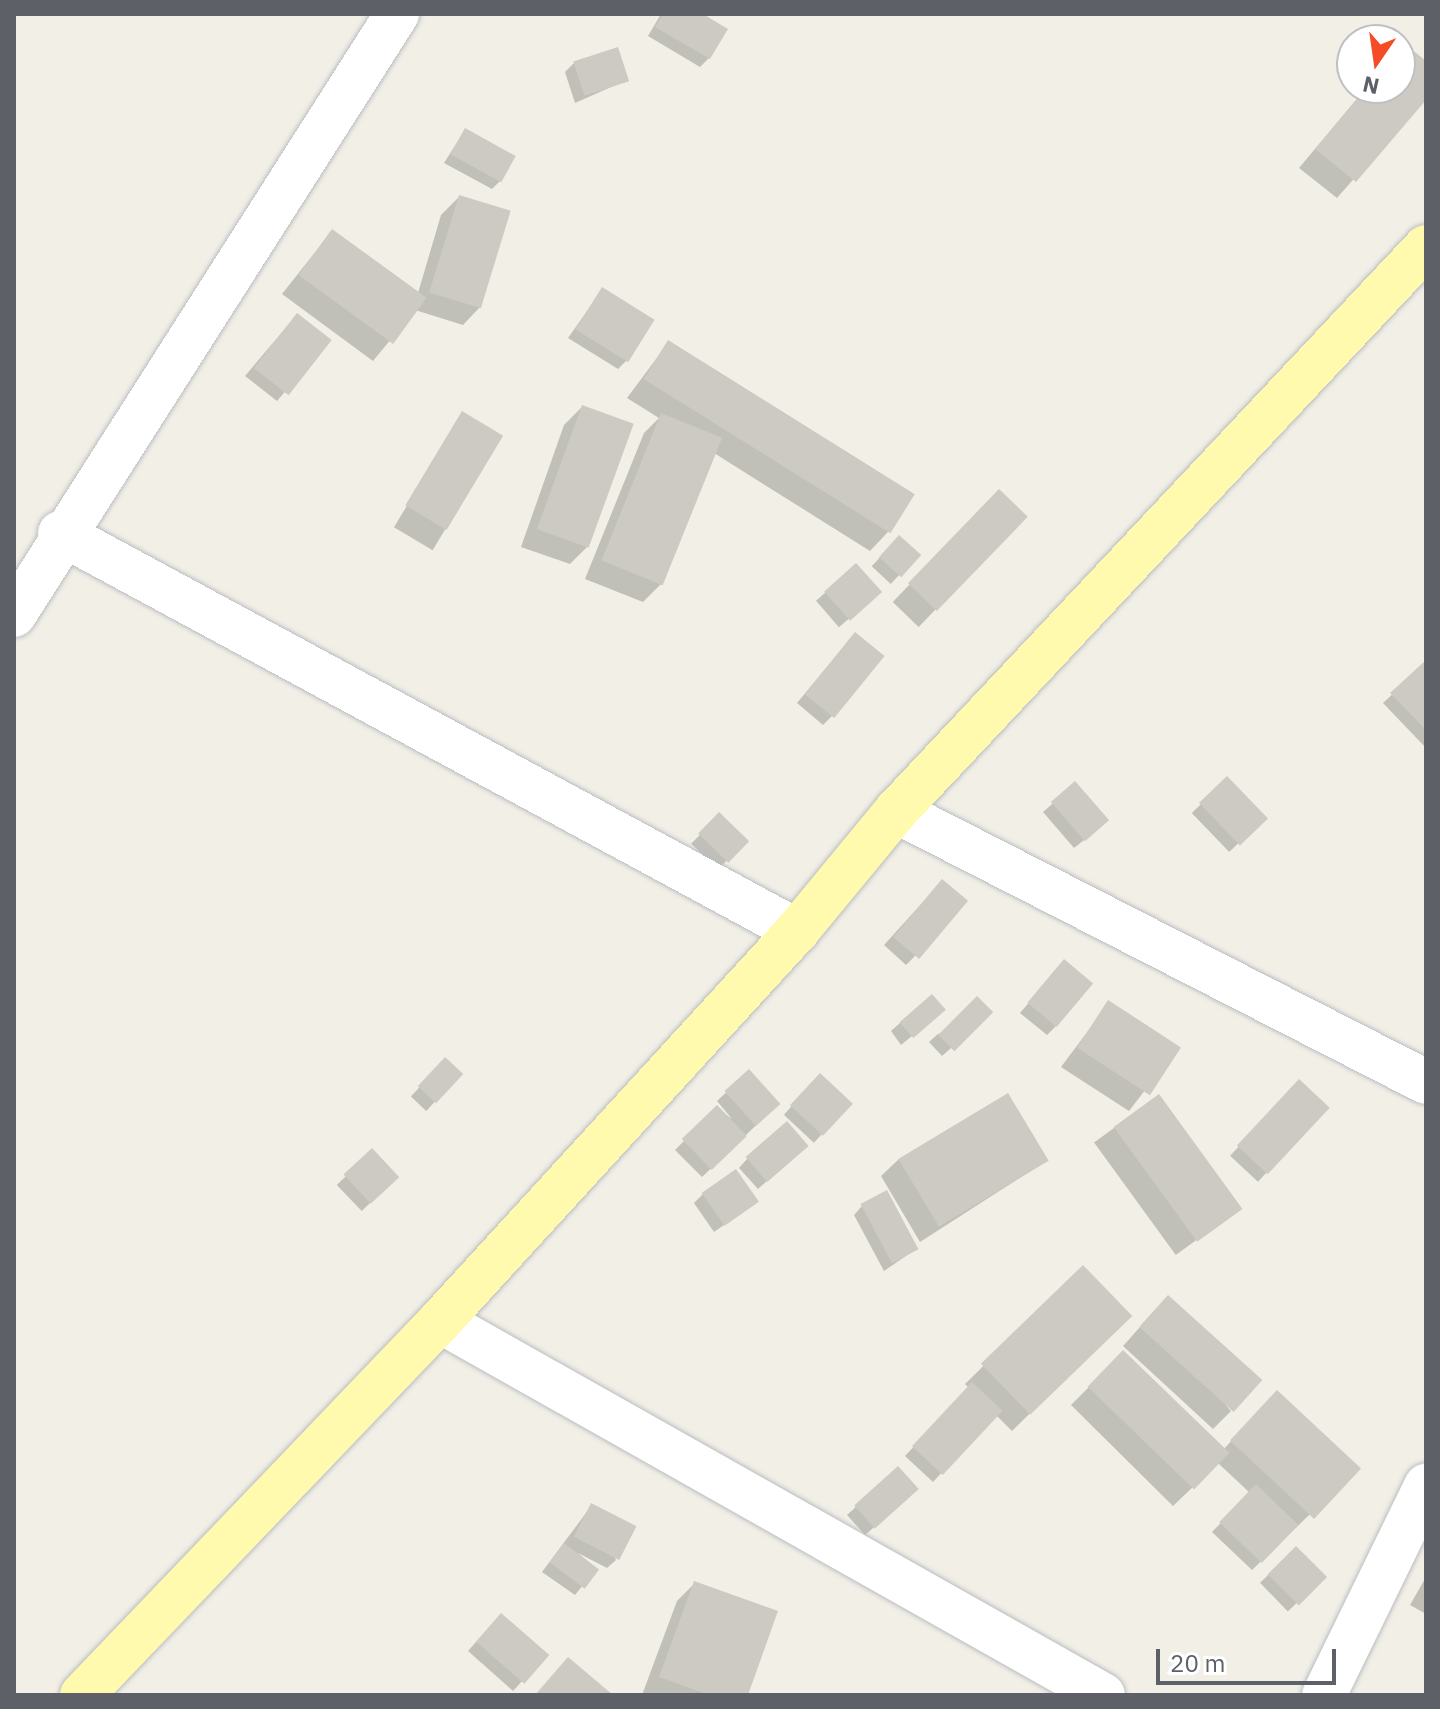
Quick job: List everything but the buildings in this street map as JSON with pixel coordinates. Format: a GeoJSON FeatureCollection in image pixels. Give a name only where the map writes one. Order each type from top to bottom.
{"type":"FeatureCollection","features":[{"type":"Feature","properties":{"kind":"main road"},"geometry":{"type":"LineString","coordinates":[[82,1695],[440,1321],[797,931],[896,811],[1426,247]]}},
{"type":"Feature","properties":{"kind":"street"},"geometry":{"type":"LineString","coordinates":[[14,615],[60,533],[397,14]]}},
{"type":"Feature","properties":{"kind":"street"},"geometry":{"type":"LineString","coordinates":[[60,533],[797,931]]}},
{"type":"Feature","properties":{"kind":"street"},"geometry":{"type":"LineString","coordinates":[[896,811],[1426,1082]]}},
{"type":"Feature","properties":{"kind":"street"},"geometry":{"type":"LineString","coordinates":[[440,1321],[1103,1695]]}},
{"type":"Feature","properties":{"kind":"street"},"geometry":{"type":"LineString","coordinates":[[1324,1695],[1426,1486]]}}]}
